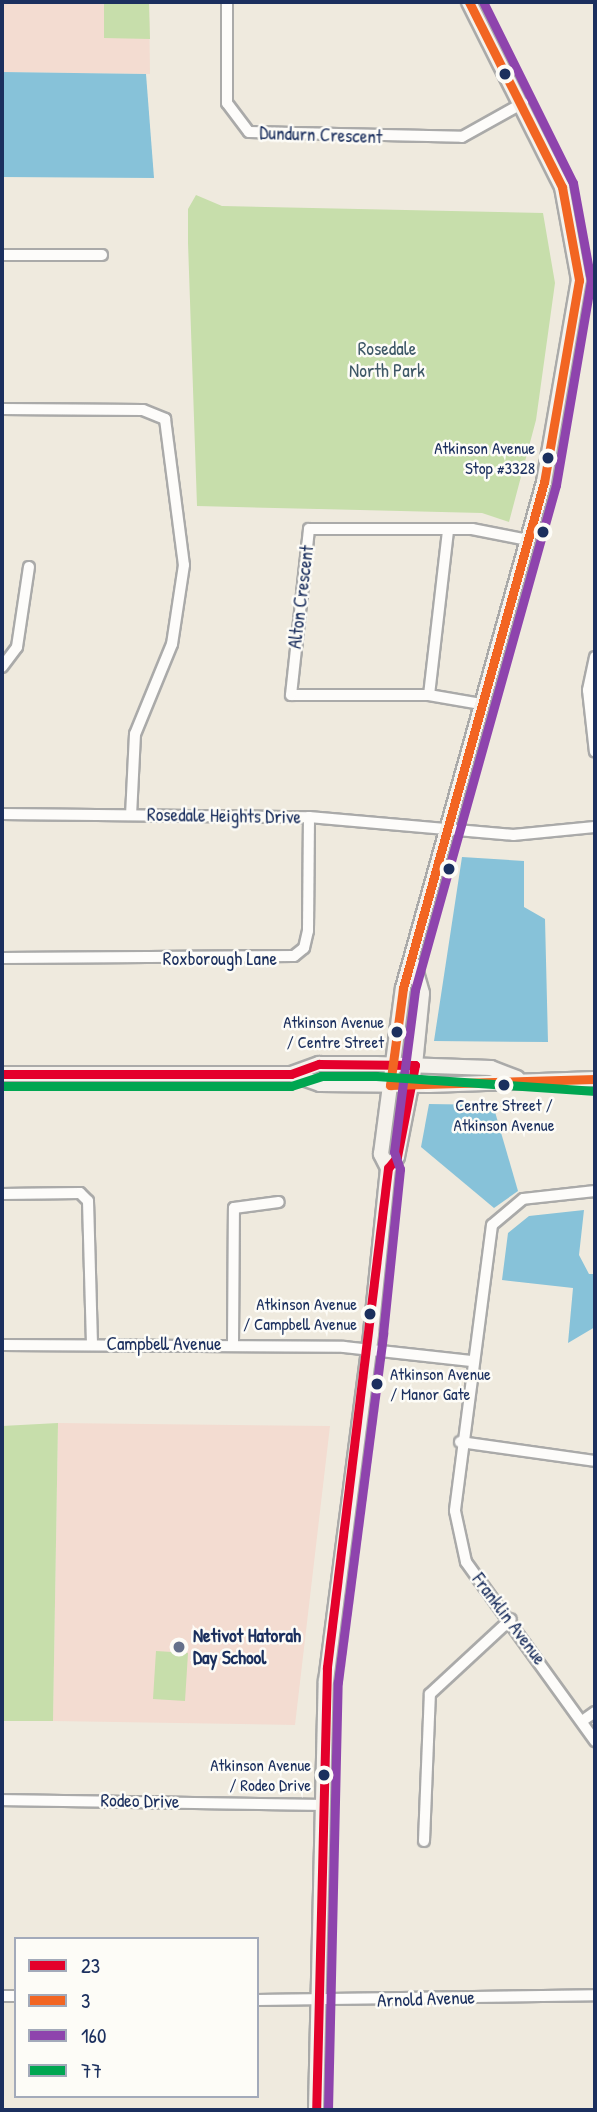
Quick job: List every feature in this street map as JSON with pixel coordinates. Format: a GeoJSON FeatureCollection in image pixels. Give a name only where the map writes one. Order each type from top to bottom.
{"type":"FeatureCollection","features":[{"type":"Feature","properties":{"kind":"street","name":"Dundurn Crescent"},"geometry":{"type":"LineString","coordinates":[[227,2],[227,103],[249,132],[462,137],[524,103]]}},
{"type":"Feature","properties":{"kind":"street"},"geometry":{"type":"LineString","coordinates":[[316,2110],[320,1805],[327,1667],[388,1168],[381,1154],[402,988],[414,965],[446,828],[528,540],[579,280],[562,187],[524,103],[468,2]]}},
{"type":"Feature","properties":{"kind":"street"},"geometry":{"type":"LineString","coordinates":[[2,255],[102,255]]}},
{"type":"Feature","properties":{"kind":"street"},"geometry":{"type":"LineString","coordinates":[[2,409],[143,410],[165,419],[184,565],[172,643],[135,734],[131,815]]}},
{"type":"Feature","properties":{"kind":"street","name":"Alton Crescent"},"geometry":{"type":"LineString","coordinates":[[481,704],[429,695],[292,695],[296,635],[309,529],[448,533],[471,530],[528,540]]}},
{"type":"Feature","properties":{"kind":"street"},"geometry":{"type":"LineString","coordinates":[[429,695],[448,533]]}},
{"type":"Feature","properties":{"kind":"street"},"geometry":{"type":"LineString","coordinates":[[2,667],[17,647],[29,567]]}},
{"type":"Feature","properties":{"kind":"street"},"geometry":{"type":"LineString","coordinates":[[595,657],[588,690],[595,752]]}},
{"type":"Feature","properties":{"kind":"street","name":"Rosedale Heights Drive"},"geometry":{"type":"LineString","coordinates":[[2,814],[309,817],[550,836],[595,827]]}},
{"type":"Feature","properties":{"kind":"street","name":"Roxborough Lane"},"geometry":{"type":"LineString","coordinates":[[2,958],[294,956],[304,948],[308,931],[309,817]]}},
{"type":"Feature","properties":{"kind":"street"},"geometry":{"type":"LineString","coordinates":[[388,1168],[397,1157],[415,1065],[422,993],[414,965]]}},
{"type":"Feature","properties":{"kind":"street"},"geometry":{"type":"LineString","coordinates":[[292,1074],[319,1064],[394,1064],[491,1068],[517,1078]]}},
{"type":"Feature","properties":{"kind":"street"},"geometry":{"type":"LineString","coordinates":[[2,1074],[292,1074],[320,1083],[491,1086],[517,1078],[595,1079]]}},
{"type":"Feature","properties":{"kind":"street","name":"Franklin Avenue"},"geometry":{"type":"LineString","coordinates":[[595,1191],[523,1199],[492,1225],[460,1442],[456,1536],[485,1590],[511,1619],[585,1718],[595,1741]]}},
{"type":"Feature","properties":{"kind":"street"},"geometry":{"type":"LineString","coordinates":[[2,1194],[80,1193],[88,1201],[92,1345]]}},
{"type":"Feature","properties":{"kind":"street"},"geometry":{"type":"LineString","coordinates":[[233,1344],[234,1208],[279,1202]]}},
{"type":"Feature","properties":{"kind":"street","name":"Campbell Avenue"},"geometry":{"type":"LineString","coordinates":[[2,1345],[233,1344],[368,1348],[471,1361]]}},
{"type":"Feature","properties":{"kind":"street"},"geometry":{"type":"LineString","coordinates":[[460,1442],[595,1461]]}},
{"type":"Feature","properties":{"kind":"street"},"geometry":{"type":"LineString","coordinates":[[424,1842],[430,1694],[511,1619]]}},
{"type":"Feature","properties":{"kind":"street"},"geometry":{"type":"LineString","coordinates":[[585,1718],[595,1712]]}},
{"type":"Feature","properties":{"kind":"street","name":"Rodeo Drive"},"geometry":{"type":"LineString","coordinates":[[2,1800],[320,1805]]}},
{"type":"Feature","properties":{"kind":"street","name":"Arnold Avenue"},"geometry":{"type":"LineString","coordinates":[[259,2000],[317,2002],[595,1995]]}},
{"type":"Feature","properties":{"kind":"shaded area"},"geometry":{"type":"Polygon","coordinates":[[[2,2],[149,2],[150,74],[2,72],[2,2]]]}},
{"type":"Feature","properties":{"kind":"shaded area"},"geometry":{"type":"Polygon","coordinates":[[[58,1423],[330,1426],[295,1725],[53,1721],[58,1423]]]}},
{"type":"Feature","properties":{"kind":"green space"},"geometry":{"type":"Polygon","coordinates":[[[104,2],[149,2],[150,39],[104,38],[104,2]]]}},
{"type":"Feature","properties":{"kind":"green space","name":"Rosedale North Park"},"geometry":{"type":"Polygon","coordinates":[[[196,195],[222,206],[543,213],[555,283],[536,420],[509,522],[482,513],[197,506],[188,243],[188,209],[196,195]]]}},
{"type":"Feature","properties":{"kind":"green space"},"geometry":{"type":"Polygon","coordinates":[[[58,1423],[53,1721],[2,1721],[2,1426],[58,1423]]]}},
{"type":"Feature","properties":{"kind":"green space"},"geometry":{"type":"Polygon","coordinates":[[[156,1651],[188,1653],[185,1701],[153,1699],[156,1651]]]}},
{"type":"Feature","properties":{"kind":"water"},"geometry":{"type":"Polygon","coordinates":[[[2,72],[146,74],[154,178],[2,177],[2,72]]]}},
{"type":"Feature","properties":{"kind":"water"},"geometry":{"type":"Polygon","coordinates":[[[462,857],[524,861],[524,907],[545,919],[548,1042],[434,1041],[462,857]]]}},
{"type":"Feature","properties":{"kind":"water"},"geometry":{"type":"Polygon","coordinates":[[[429,1104],[493,1105],[518,1191],[494,1208],[421,1147],[429,1104]]]}},
{"type":"Feature","properties":{"kind":"water"},"geometry":{"type":"Polygon","coordinates":[[[584,1210],[579,1255],[589,1274],[595,1274],[595,1327],[568,1343],[573,1288],[502,1280],[508,1233],[529,1216],[584,1210]]]}},
{"type":"Feature","properties":{"kind":"transit line","name":"3"},"geometry":{"type":"LineString","coordinates":[[469,2],[562,187],[579,280],[544,482],[403,988],[390,1085],[595,1079]]}},
{"type":"Feature","properties":{"kind":"transit line","name":"160"},"geometry":{"type":"LineString","coordinates":[[328,2110],[338,1682],[383,1334],[400,1169],[394,1152],[415,990],[556,485],[591,281],[573,183],[483,2]]}},
{"type":"Feature","properties":{"kind":"transit line","name":"23"},"geometry":{"type":"LineString","coordinates":[[2,1074],[291,1074],[319,1064],[415,1065],[397,1157],[388,1168],[327,1667],[316,2110]]}},
{"type":"Feature","properties":{"kind":"transit line","name":"77"},"geometry":{"type":"LineString","coordinates":[[2,1086],[291,1086],[321,1076],[376,1076],[595,1091]]}},
{"type":"Feature","properties":{"kind":"place","name":"Atkinson Avenue Stop #3328"},"geometry":{"type":"Point","coordinates":[548,458]}},
{"type":"Feature","properties":{"kind":"place","name":"Atkinson Avenue / Centre Street"},"geometry":{"type":"Point","coordinates":[397,1032]}},
{"type":"Feature","properties":{"kind":"place","name":"Centre Street / Atkinson Avenue"},"geometry":{"type":"Point","coordinates":[504,1085]}},
{"type":"Feature","properties":{"kind":"place","name":"Atkinson Avenue / Campbell Avenue"},"geometry":{"type":"Point","coordinates":[370,1314]}},
{"type":"Feature","properties":{"kind":"place","name":"Atkinson Avenue / Manor Gate"},"geometry":{"type":"Point","coordinates":[377,1384]}},
{"type":"Feature","properties":{"kind":"place","name":"Netivot Hatorah Day School"},"geometry":{"type":"Point","coordinates":[179,1647]}},
{"type":"Feature","properties":{"kind":"place","name":"Atkinson Avenue / Rodeo Drive"},"geometry":{"type":"Point","coordinates":[324,1775]}}]}
